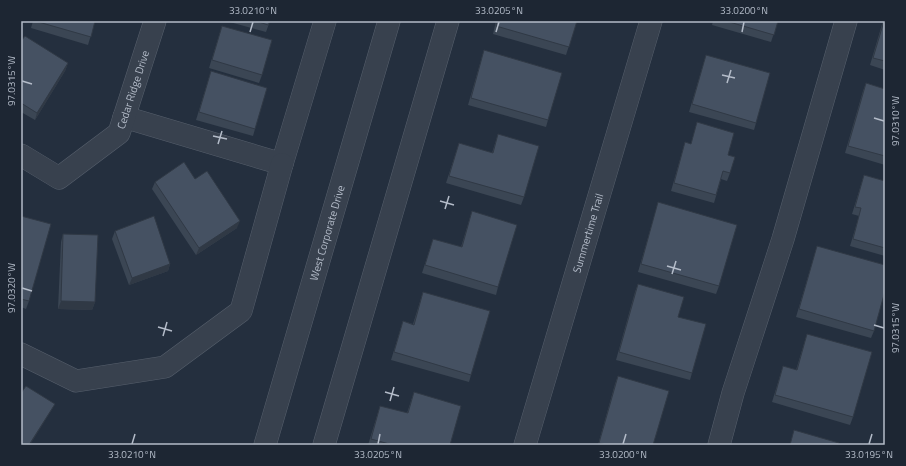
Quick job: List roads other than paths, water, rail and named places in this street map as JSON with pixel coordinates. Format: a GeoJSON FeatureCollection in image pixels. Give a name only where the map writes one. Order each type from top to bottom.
{"type":"FeatureCollection","features":[{"type":"Feature","properties":{"kind":"street","name":"Cedar Ridge Drive"},"geometry":{"type":"LineString","coordinates":[[21,155],[59,178],[119,133],[155,21]]}},
{"type":"Feature","properties":{"kind":"street"},"geometry":{"type":"LineString","coordinates":[[21,354],[76,381],[165,367],[241,311],[282,164],[325,21]]}},
{"type":"Feature","properties":{"kind":"street","name":"West Corporate Drive"},"geometry":{"type":"LineString","coordinates":[[265,445],[389,21]]}},
{"type":"Feature","properties":{"kind":"street"},"geometry":{"type":"LineString","coordinates":[[324,445],[448,21]]}},
{"type":"Feature","properties":{"kind":"street","name":"Summertime Trail"},"geometry":{"type":"LineString","coordinates":[[525,445],[651,21]]}},
{"type":"Feature","properties":{"kind":"street"},"geometry":{"type":"LineString","coordinates":[[720,445],[733,393],[783,239],[846,21]]}},
{"type":"Feature","properties":{"kind":"street"},"geometry":{"type":"LineString","coordinates":[[124,117],[282,164]]}}]}
